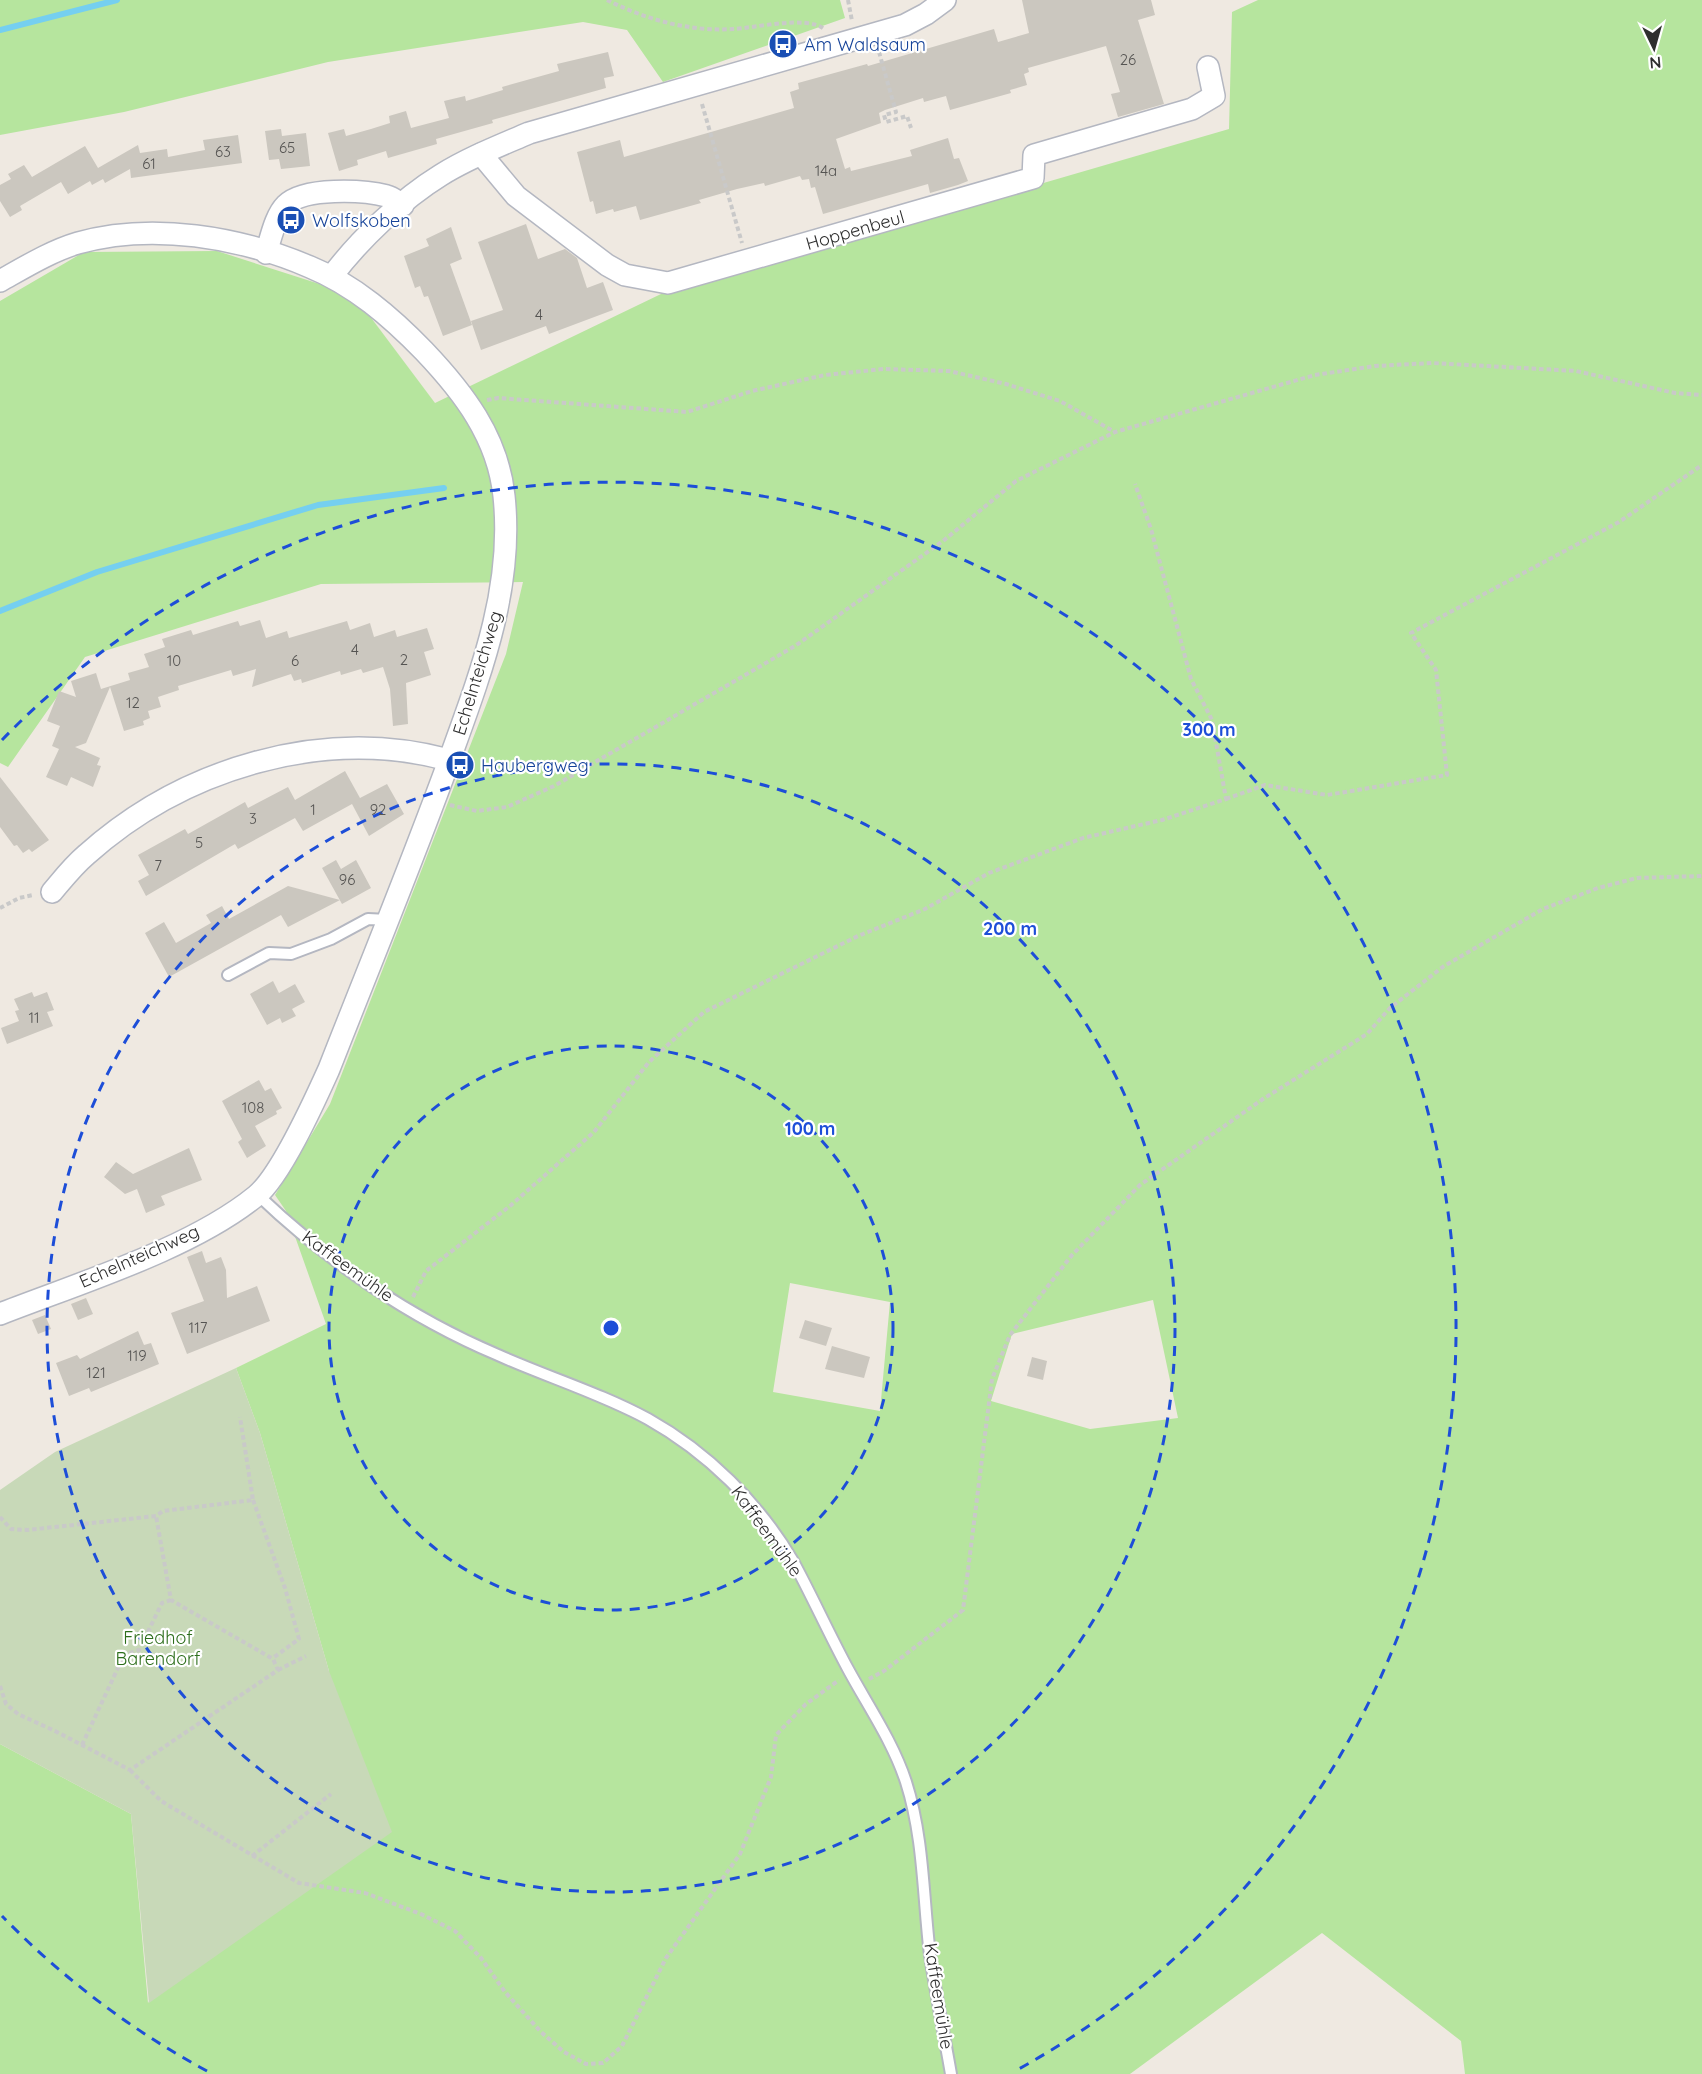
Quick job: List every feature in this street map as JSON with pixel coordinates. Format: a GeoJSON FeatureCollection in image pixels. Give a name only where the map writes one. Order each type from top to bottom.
{"type":"FeatureCollection","features":[{"type":"Feature","properties":{"kind":"street"},"geometry":{"type":"LineString","coordinates":[[332,276],[351,251],[403,205],[440,175],[481,154],[529,133],[905,25],[926,14],[945,0]]}},
{"type":"Feature","properties":{"kind":"street","name":"Hoppenbeul"},"geometry":{"type":"LineString","coordinates":[[481,154],[516,196],[607,265],[625,275],[645,281],[668,282],[1033,178],[1034,155],[1192,109],[1214,96],[1208,67]]}},
{"type":"Feature","properties":{"kind":"street"},"geometry":{"type":"LineString","coordinates":[[266,252],[278,218],[285,206],[297,196],[331,191],[388,196],[403,205]]}},
{"type":"Feature","properties":{"kind":"street","name":"Echelnteichweg"},"geometry":{"type":"LineString","coordinates":[[0,281],[76,243],[110,236],[157,234],[215,238],[266,252],[332,276],[366,299],[407,334],[471,404],[495,459],[504,493],[506,542],[503,589],[498,610],[435,801],[312,1106],[278,1167],[258,1195],[175,1244],[0,1314]]}},
{"type":"Feature","properties":{"kind":"street"},"geometry":{"type":"LineString","coordinates":[[52,892],[85,855],[126,823],[167,799],[241,766],[285,755],[352,747],[417,751],[449,760]]}},
{"type":"Feature","properties":{"kind":"lane"},"geometry":{"type":"LineString","coordinates":[[228,975],[269,953],[291,954],[331,939],[369,919],[388,920]]}},
{"type":"Feature","properties":{"kind":"lane","name":"Kaffeemühle"},"geometry":{"type":"LineString","coordinates":[[258,1195],[284,1220],[352,1273],[428,1322],[495,1354],[648,1419],[693,1450],[735,1484],[791,1559],[849,1672],[858,1684],[883,1732],[906,1782],[918,1840],[930,1954],[951,2074]]}},
{"type":"Feature","properties":{"kind":"path"},"geometry":{"type":"LineString","coordinates":[[607,0],[664,23],[686,26],[729,29],[808,22],[822,27],[830,47]]}},
{"type":"Feature","properties":{"kind":"path"},"geometry":{"type":"LineString","coordinates":[[883,66],[896,112],[884,115],[886,122],[907,116],[911,128]]}},
{"type":"Feature","properties":{"kind":"path"},"geometry":{"type":"LineString","coordinates":[[696,86],[747,261]]}},
{"type":"Feature","properties":{"kind":"path"},"geometry":{"type":"LineString","coordinates":[[435,801],[477,811],[507,807],[554,786],[795,646],[943,541],[1016,481],[1115,432],[1315,375],[1398,365],[1432,363],[1576,371],[1675,393],[1702,395]]}},
{"type":"Feature","properties":{"kind":"path"},"geometry":{"type":"LineString","coordinates":[[471,404],[498,398],[687,412],[752,391],[825,375],[884,369],[949,371],[1006,384],[1060,402],[1115,432]]}},
{"type":"Feature","properties":{"kind":"path"},"geometry":{"type":"LineString","coordinates":[[407,1308],[426,1271],[510,1206],[594,1132],[649,1062],[704,1012],[858,936],[926,909],[989,873],[1083,838],[1162,820],[1265,785],[1327,795],[1447,775],[1436,670],[1411,633],[1619,522],[1702,465]]}},
{"type":"Feature","properties":{"kind":"path"},"geometry":{"type":"LineString","coordinates":[[1135,484],[1151,528],[1191,679],[1212,720],[1226,799]]}},
{"type":"Feature","properties":{"kind":"path"},"geometry":{"type":"LineString","coordinates":[[858,1684],[884,1671],[963,1610],[992,1379],[1010,1335],[1072,1255],[1140,1185],[1263,1099],[1367,1034],[1390,1008],[1444,966],[1543,909],[1598,888],[1637,878],[1690,874],[1702,876]]}},
{"type":"Feature","properties":{"kind":"path"},"geometry":{"type":"LineString","coordinates":[[0,908],[19,898],[52,892]]}},
{"type":"Feature","properties":{"kind":"path"},"geometry":{"type":"LineString","coordinates":[[240,1417],[253,1500],[285,1588],[299,1639],[273,1659]]}},
{"type":"Feature","properties":{"kind":"path"},"geometry":{"type":"LineString","coordinates":[[0,1517],[11,1529],[27,1530],[156,1516],[163,1511],[253,1500]]}},
{"type":"Feature","properties":{"kind":"path"},"geometry":{"type":"LineString","coordinates":[[156,1516],[171,1600]]}},
{"type":"Feature","properties":{"kind":"path"},"geometry":{"type":"LineString","coordinates":[[82,1745],[124,1655],[139,1650],[162,1603],[171,1600],[273,1659],[278,1670]]}},
{"type":"Feature","properties":{"kind":"path"},"geometry":{"type":"LineString","coordinates":[[130,1770],[278,1670],[306,1656]]}},
{"type":"Feature","properties":{"kind":"path"},"geometry":{"type":"LineString","coordinates":[[0,1686],[6,1704],[18,1714],[130,1770],[161,1801],[299,1883],[365,1893],[422,1914],[455,1931],[481,1958],[505,1992],[541,2032],[564,2052],[586,2064],[603,2063],[622,2046],[666,1958],[740,1854],[771,1777],[777,1735],[806,1704],[849,1672]]}},
{"type":"Feature","properties":{"kind":"path"},"geometry":{"type":"LineString","coordinates":[[252,1856],[331,1794]]}},
{"type":"Feature","properties":{"kind":"green space"},"geometry":{"type":"Polygon","coordinates":[[[0,0],[840,0],[845,18],[663,82],[627,30],[583,22],[328,62],[124,112],[0,135],[0,0]]]}},
{"type":"Feature","properties":{"kind":"green space"},"geometry":{"type":"Polygon","coordinates":[[[1258,0],[1702,0],[1702,2074],[1465,2074],[1461,2041],[1322,1933],[1130,2074],[0,2074],[0,1744],[131,1814],[148,2003],[329,1671],[260,1433],[236,1368],[326,1324],[286,1211],[275,1195],[330,1104],[506,654],[523,582],[321,584],[85,657],[8,767],[0,763],[0,301],[84,252],[217,251],[354,295],[435,403],[661,294],[1229,129],[1232,12],[1258,0]],[[790,1283],[773,1392],[880,1411],[890,1302],[790,1283]],[[1153,1300],[1012,1334],[991,1401],[1090,1429],[1178,1418],[1153,1300]]]}},
{"type":"Feature","properties":{"kind":"green space","name":"Friedhof Barendorf"},"geometry":{"type":"Polygon","coordinates":[[[236,1368],[260,1433],[329,1671],[392,1832],[149,2003],[131,1814],[0,1744],[0,1490],[55,1452],[236,1368]]]}},
{"type":"Feature","properties":{"kind":"building"},"geometry":{"type":"Polygon","coordinates":[[[1022,0],[1151,0],[1155,15],[1138,20],[1164,104],[1118,117],[1111,94],[1120,92],[1106,46],[1028,68],[1029,72],[1024,74],[1027,85],[1010,90],[1011,93],[950,110],[946,96],[924,102],[923,98],[885,110],[879,113],[881,123],[836,139],[845,169],[850,167],[851,171],[912,156],[910,150],[948,138],[954,159],[959,158],[968,181],[958,185],[930,193],[928,184],[823,214],[815,187],[811,188],[809,179],[802,180],[800,176],[765,186],[764,183],[737,189],[699,200],[701,203],[640,220],[636,206],[596,214],[593,201],[590,202],[577,152],[620,140],[624,157],[794,108],[790,92],[799,89],[798,83],[867,64],[868,66],[994,29],[998,42],[1029,33],[1022,0]]]}},
{"type":"Feature","properties":{"kind":"building"},"geometry":{"type":"Polygon","coordinates":[[[608,52],[614,76],[604,78],[606,88],[492,120],[493,123],[436,139],[437,144],[388,158],[386,151],[357,160],[358,165],[339,171],[328,133],[344,129],[346,136],[371,129],[390,123],[389,116],[406,111],[411,128],[449,118],[444,101],[465,96],[466,101],[503,90],[502,87],[559,71],[557,64],[608,52]]]}},
{"type":"Feature","properties":{"kind":"building"},"geometry":{"type":"Polygon","coordinates":[[[281,129],[282,136],[306,133],[310,166],[281,169],[279,159],[269,160],[265,131],[281,129]]]}},
{"type":"Feature","properties":{"kind":"building"},"geometry":{"type":"Polygon","coordinates":[[[238,135],[242,163],[131,178],[130,169],[105,183],[103,179],[92,185],[90,181],[68,194],[61,182],[20,206],[22,210],[10,217],[0,201],[0,185],[11,179],[8,174],[24,165],[32,177],[85,146],[98,168],[138,145],[140,153],[167,149],[168,157],[205,150],[203,140],[238,135]]]}},
{"type":"Feature","properties":{"kind":"building"},"geometry":{"type":"Polygon","coordinates":[[[526,224],[538,259],[565,249],[577,258],[587,288],[603,282],[613,310],[549,334],[546,326],[481,350],[471,321],[503,310],[478,242],[526,224]]]}},
{"type":"Feature","properties":{"kind":"building"},"geometry":{"type":"Polygon","coordinates":[[[451,227],[462,259],[450,264],[472,325],[443,336],[428,296],[424,297],[420,286],[415,288],[404,256],[429,246],[426,239],[451,227]]]}},
{"type":"Feature","properties":{"kind":"building"},"geometry":{"type":"Polygon","coordinates":[[[260,620],[266,638],[287,631],[289,638],[347,621],[350,630],[370,623],[374,637],[395,630],[397,637],[427,628],[434,649],[424,652],[431,675],[406,683],[408,724],[393,726],[390,689],[383,667],[363,673],[361,669],[341,675],[340,671],[302,683],[301,679],[294,681],[291,674],[252,687],[256,669],[233,676],[231,670],[178,686],[179,690],[158,697],[161,707],[148,711],[150,718],[143,721],[144,725],[124,731],[110,687],[86,743],[75,747],[100,758],[97,765],[101,766],[93,787],[71,777],[67,786],[46,777],[59,749],[52,746],[60,726],[47,721],[59,691],[76,697],[71,681],[96,673],[101,689],[130,680],[128,673],[149,667],[144,654],[165,647],[162,639],[191,630],[193,635],[238,621],[240,626],[260,620]]]}},
{"type":"Feature","properties":{"kind":"building"},"geometry":{"type":"Polygon","coordinates":[[[345,771],[360,798],[387,784],[404,814],[369,836],[352,804],[303,831],[295,818],[238,849],[235,844],[146,896],[138,881],[149,875],[138,855],[185,829],[188,834],[245,802],[248,808],[288,787],[295,800],[345,771]]]}},
{"type":"Feature","properties":{"kind":"building"},"geometry":{"type":"Polygon","coordinates":[[[0,777],[49,840],[32,852],[29,849],[23,853],[17,845],[14,846],[0,827],[0,777]]]}},
{"type":"Feature","properties":{"kind":"building"},"geometry":{"type":"Polygon","coordinates":[[[336,860],[341,869],[356,860],[371,888],[342,904],[322,868],[336,860]]]}},
{"type":"Feature","properties":{"kind":"building"},"geometry":{"type":"Polygon","coordinates":[[[288,886],[340,900],[288,927],[281,915],[169,977],[145,933],[164,922],[176,943],[211,923],[206,915],[222,906],[229,919],[288,886]]]}},
{"type":"Feature","properties":{"kind":"building"},"geometry":{"type":"Polygon","coordinates":[[[273,981],[279,993],[295,984],[305,1002],[292,1009],[296,1016],[282,1023],[280,1018],[267,1025],[250,994],[273,981]]]}},
{"type":"Feature","properties":{"kind":"building"},"geometry":{"type":"Polygon","coordinates":[[[32,992],[34,997],[47,992],[54,1010],[47,1012],[53,1026],[7,1044],[1,1028],[19,1021],[15,1011],[19,1010],[14,999],[32,992]]]}},
{"type":"Feature","properties":{"kind":"building"},"geometry":{"type":"Polygon","coordinates":[[[259,1080],[265,1091],[271,1088],[282,1108],[276,1111],[277,1114],[255,1126],[266,1146],[247,1158],[238,1142],[242,1139],[222,1101],[259,1080]]]}},
{"type":"Feature","properties":{"kind":"building"},"geometry":{"type":"Polygon","coordinates":[[[189,1148],[202,1180],[161,1196],[165,1205],[146,1213],[137,1189],[125,1194],[104,1177],[116,1162],[133,1174],[189,1148]]]}},
{"type":"Feature","properties":{"kind":"building"},"geometry":{"type":"Polygon","coordinates":[[[202,1251],[206,1263],[221,1257],[226,1270],[227,1298],[257,1286],[270,1321],[187,1354],[171,1313],[204,1301],[187,1257],[202,1251]]]}},
{"type":"Feature","properties":{"kind":"building"},"geometry":{"type":"Polygon","coordinates":[[[86,1298],[93,1314],[78,1320],[71,1304],[86,1298]]]}},
{"type":"Feature","properties":{"kind":"building"},"geometry":{"type":"Polygon","coordinates":[[[45,1315],[51,1329],[38,1334],[32,1320],[45,1315]]]}},
{"type":"Feature","properties":{"kind":"building"},"geometry":{"type":"Polygon","coordinates":[[[805,1320],[832,1328],[826,1346],[799,1338],[805,1320]]]}},
{"type":"Feature","properties":{"kind":"building"},"geometry":{"type":"Polygon","coordinates":[[[138,1331],[144,1345],[151,1343],[159,1364],[91,1392],[89,1388],[69,1396],[56,1363],[77,1355],[80,1359],[138,1331]]]}},
{"type":"Feature","properties":{"kind":"building"},"geometry":{"type":"Polygon","coordinates":[[[832,1346],[870,1357],[864,1378],[825,1369],[832,1346]]]}},
{"type":"Feature","properties":{"kind":"building"},"geometry":{"type":"Polygon","coordinates":[[[1032,1357],[1047,1361],[1043,1380],[1027,1376],[1032,1357]]]}},
{"type":"Feature","properties":{"kind":"waterway"},"geometry":{"type":"LineString","coordinates":[[0,30],[117,0]]}},
{"type":"Feature","properties":{"kind":"waterway"},"geometry":{"type":"LineString","coordinates":[[0,611],[97,572],[318,505],[444,488]]}},
{"type":"Feature","properties":{"kind":"place","name":"Am Waldsaum"},"geometry":{"type":"Point","coordinates":[783,44]}},
{"type":"Feature","properties":{"kind":"place","name":"Wolfskoben"},"geometry":{"type":"Point","coordinates":[291,220]}},
{"type":"Feature","properties":{"kind":"place","name":"Haubergweg"},"geometry":{"type":"Point","coordinates":[460,765]}}]}
